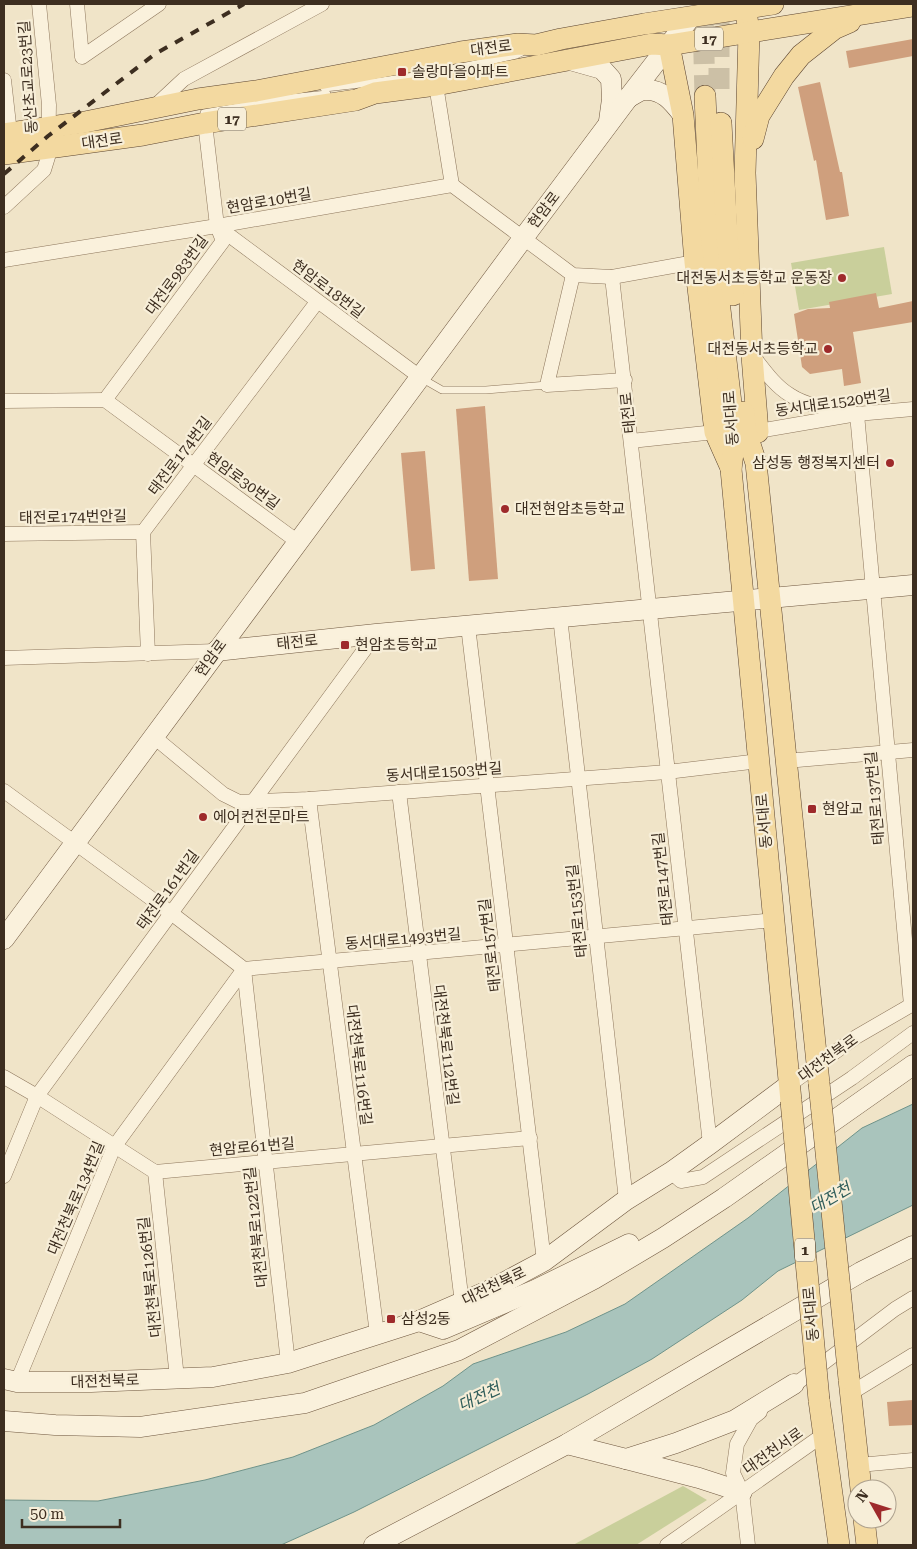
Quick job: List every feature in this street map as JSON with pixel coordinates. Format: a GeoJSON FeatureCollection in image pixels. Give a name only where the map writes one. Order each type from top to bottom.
{"type":"FeatureCollection","features":[{"type":"Feature","properties":{"kind":"main road"},"geometry":{"type":"LineString","coordinates":[[644,24],[669,4]]}},
{"type":"Feature","properties":{"kind":"main road","name":"대전로"},"geometry":{"type":"LineString","coordinates":[[4,154],[85,122],[152,110],[198,99],[256,91],[461,52],[518,44],[536,45],[644,24],[696,11],[773,4]]}},
{"type":"Feature","properties":{"kind":"main road"},"geometry":{"type":"LineString","coordinates":[[746,6],[749,33],[745,173],[752,356],[758,431],[756,463]]}},
{"type":"Feature","properties":{"kind":"main road","name":"대전로"},"geometry":{"type":"LineString","coordinates":[[7,133],[88,143],[142,135],[200,119],[356,100],[375,93],[436,85],[652,44],[669,45],[913,6]]}},
{"type":"Feature","properties":{"kind":"main road","name":"현암로"},"geometry":{"type":"LineString","coordinates":[[4,939],[609,123],[696,11]]}},
{"type":"Feature","properties":{"kind":"main road"},"geometry":{"type":"LineString","coordinates":[[745,173],[759,116],[784,76],[801,55],[834,29],[866,14]]}},
{"type":"Feature","properties":{"kind":"main road"},"geometry":{"type":"LineString","coordinates":[[669,45],[683,115],[695,262],[715,432],[731,469]]}},
{"type":"Feature","properties":{"kind":"main road"},"geometry":{"type":"LineString","coordinates":[[570,60],[602,69],[611,79],[612,99],[609,123]]}},
{"type":"Feature","properties":{"kind":"main road"},"geometry":{"type":"LineString","coordinates":[[628,98],[644,89],[661,92],[674,103],[683,115]]}},
{"type":"Feature","properties":{"kind":"main road","name":"동서대로"},"geometry":{"type":"LineString","coordinates":[[839,1545],[819,1400],[731,469],[734,437],[711,233],[712,96],[746,432],[756,463],[860,1479]]}},
{"type":"Feature","properties":{"kind":"main road","name":"태전로"},"geometry":{"type":"LineString","coordinates":[[216,651],[376,634],[913,585]]}},
{"type":"Feature","properties":{"kind":"main road"},"geometry":{"type":"LineString","coordinates":[[4,1421],[55,1425],[140,1427],[305,1404],[459,1350],[594,1279],[663,1238],[724,1198],[913,1064]]}},
{"type":"Feature","properties":{"kind":"main road","name":"대전천북로"},"geometry":{"type":"LineString","coordinates":[[10,1381],[91,1382],[213,1377],[288,1363],[418,1321],[488,1291],[544,1261],[626,1200],[790,1093]]}},
{"type":"Feature","properties":{"kind":"main road"},"geometry":{"type":"LineString","coordinates":[[418,1321],[443,1329],[535,1290],[724,1198]]}},
{"type":"Feature","properties":{"kind":"main road"},"geometry":{"type":"LineString","coordinates":[[374,1545],[567,1444],[861,1272],[913,1246]]}},
{"type":"Feature","properties":{"kind":"main road"},"geometry":{"type":"LineString","coordinates":[[626,1459],[676,1443],[735,1420],[794,1384]]}},
{"type":"Feature","properties":{"kind":"main road"},"geometry":{"type":"LineString","coordinates":[[567,1444],[699,1478],[742,1492]]}},
{"type":"Feature","properties":{"kind":"main road"},"geometry":{"type":"LineString","coordinates":[[865,1529],[867,1545]]}},
{"type":"Feature","properties":{"kind":"street","name":"동산초교로23번길"},"geometry":{"type":"LineString","coordinates":[[4,207],[44,170],[48,158],[49,105],[39,4]]}},
{"type":"Feature","properties":{"kind":"street"},"geometry":{"type":"LineString","coordinates":[[77,4],[82,57],[159,4]]}},
{"type":"Feature","properties":{"kind":"street"},"geometry":{"type":"LineString","coordinates":[[152,110],[184,79],[322,4]]}},
{"type":"Feature","properties":{"kind":"street"},"geometry":{"type":"LineString","coordinates":[[4,80],[7,133]]}},
{"type":"Feature","properties":{"kind":"street"},"geometry":{"type":"LineString","coordinates":[[436,85],[452,185],[573,275],[612,277],[695,262]]}},
{"type":"Feature","properties":{"kind":"street","name":"대전로983번길"},"geometry":{"type":"LineString","coordinates":[[105,400],[223,241],[216,226],[200,119]]}},
{"type":"Feature","properties":{"kind":"street","name":"현암로10번길"},"geometry":{"type":"LineString","coordinates":[[4,260],[452,185]]}},
{"type":"Feature","properties":{"kind":"street","name":"현암로18번길"},"geometry":{"type":"LineString","coordinates":[[216,226],[420,377]]}},
{"type":"Feature","properties":{"kind":"street"},"geometry":{"type":"LineString","coordinates":[[573,275],[547,385],[624,380]]}},
{"type":"Feature","properties":{"kind":"street","name":"태전로"},"geometry":{"type":"LineString","coordinates":[[612,277],[649,609]]}},
{"type":"Feature","properties":{"kind":"street","name":"태전로174번길"},"geometry":{"type":"LineString","coordinates":[[143,532],[317,302]]}},
{"type":"Feature","properties":{"kind":"street"},"geometry":{"type":"LineString","coordinates":[[752,356],[775,383],[791,396],[821,407],[857,414],[872,589]]}},
{"type":"Feature","properties":{"kind":"street"},"geometry":{"type":"LineString","coordinates":[[4,401],[105,400]]}},
{"type":"Feature","properties":{"kind":"street","name":"현암로30번길"},"geometry":{"type":"LineString","coordinates":[[105,400],[298,542]]}},
{"type":"Feature","properties":{"kind":"street","name":"동서대로1520번길"},"geometry":{"type":"LineString","coordinates":[[758,431],[857,414],[913,409]]}},
{"type":"Feature","properties":{"kind":"street","name":"동서대로"},"geometry":{"type":"LineString","coordinates":[[631,441],[715,432]]}},
{"type":"Feature","properties":{"kind":"street"},"geometry":{"type":"LineString","coordinates":[[143,532],[148,654]]}},
{"type":"Feature","properties":{"kind":"street","name":"태전로174번안길"},"geometry":{"type":"LineString","coordinates":[[4,534],[143,532]]}},
{"type":"Feature","properties":{"kind":"street","name":"태전로137번길"},"geometry":{"type":"LineString","coordinates":[[872,589],[912,1005]]}},
{"type":"Feature","properties":{"kind":"street","name":"태전로147번길"},"geometry":{"type":"LineString","coordinates":[[649,609],[710,1144]]}},
{"type":"Feature","properties":{"kind":"street","name":"태전로153번길"},"geometry":{"type":"LineString","coordinates":[[560,617],[626,1200]]}},
{"type":"Feature","properties":{"kind":"street","name":"태전로157번길"},"geometry":{"type":"LineString","coordinates":[[468,626],[544,1261]]}},
{"type":"Feature","properties":{"kind":"street","name":"태전로161번길"},"geometry":{"type":"LineString","coordinates":[[4,1176],[37,1096],[376,634]]}},
{"type":"Feature","properties":{"kind":"street","name":"태전로"},"geometry":{"type":"LineString","coordinates":[[4,658],[216,651]]}},
{"type":"Feature","properties":{"kind":"street","name":"동서대로1503번길"},"geometry":{"type":"LineString","coordinates":[[154,737],[223,794],[239,802],[309,799],[667,772],[759,762]]}},
{"type":"Feature","properties":{"kind":"street"},"geometry":{"type":"LineString","coordinates":[[786,761],[913,750]]}},
{"type":"Feature","properties":{"kind":"street"},"geometry":{"type":"LineString","coordinates":[[4,791],[244,969]]}},
{"type":"Feature","properties":{"kind":"street","name":"대전천북로112번길"},"geometry":{"type":"LineString","coordinates":[[399,792],[462,1303]]}},
{"type":"Feature","properties":{"kind":"street","name":"대전천북로116번길"},"geometry":{"type":"LineString","coordinates":[[309,799],[377,1334]]}},
{"type":"Feature","properties":{"kind":"street","name":"동서대로1493번길"},"geometry":{"type":"LineString","coordinates":[[244,969],[685,930],[774,920]]}},
{"type":"Feature","properties":{"kind":"street","name":"대전천북로134번길"},"geometry":{"type":"LineString","coordinates":[[10,1381],[114,1147],[244,969]]}},
{"type":"Feature","properties":{"kind":"street","name":"대전천북로122번길"},"geometry":{"type":"LineString","coordinates":[[244,969],[288,1363]]}},
{"type":"Feature","properties":{"kind":"street","name":"대전천북로"},"geometry":{"type":"LineString","coordinates":[[790,1093],[818,1074],[856,1037],[912,1005]]}},
{"type":"Feature","properties":{"kind":"street"},"geometry":{"type":"LineString","coordinates":[[671,1172],[681,1181],[703,1177],[852,1078],[913,1033]]}},
{"type":"Feature","properties":{"kind":"street"},"geometry":{"type":"LineString","coordinates":[[4,1077],[155,1172]]}},
{"type":"Feature","properties":{"kind":"street","name":"현암로61번길"},"geometry":{"type":"LineString","coordinates":[[155,1172],[530,1138]]}},
{"type":"Feature","properties":{"kind":"street","name":"대전천북로126번길"},"geometry":{"type":"LineString","coordinates":[[155,1172],[177,1378]]}},
{"type":"Feature","properties":{"kind":"street"},"geometry":{"type":"LineString","coordinates":[[742,1492],[733,1472],[737,1444],[751,1419],[794,1384],[895,1309],[913,1298]]}},
{"type":"Feature","properties":{"kind":"street"},"geometry":{"type":"LineString","coordinates":[[850,1386],[913,1355]]}},
{"type":"Feature","properties":{"kind":"street","name":"대전천서로"},"geometry":{"type":"LineString","coordinates":[[667,1545],[823,1435]]}},
{"type":"Feature","properties":{"kind":"street"},"geometry":{"type":"LineString","coordinates":[[859,1465],[913,1460]]}},
{"type":"Feature","properties":{"kind":"street","name":"대전천서로"},"geometry":{"type":"LineString","coordinates":[[742,1492],[748,1545]]}},
{"type":"Feature","properties":{"kind":"lane"},"geometry":{"type":"LineString","coordinates":[[88,143],[137,127]]}},
{"type":"Feature","properties":{"kind":"lane"},"geometry":{"type":"LineString","coordinates":[[420,377],[442,390],[486,390],[547,385]]}},
{"type":"Feature","properties":{"kind":"green space","name":"대전동서초등학교 운동장"},"geometry":{"type":"Polygon","coordinates":[[[884,247],[892,294],[799,310],[791,263],[884,247]]]}},
{"type":"Feature","properties":{"kind":"green space"},"geometry":{"type":"Polygon","coordinates":[[[683,1486],[707,1500],[636,1545],[573,1545],[683,1486]]]}},
{"type":"Feature","properties":{"kind":"water","name":"대전천"},"geometry":{"type":"Polygon","coordinates":[[[913,1104],[913,1205],[778,1271],[742,1300],[652,1359],[588,1394],[354,1512],[281,1545],[4,1545],[4,1500],[98,1501],[205,1480],[293,1457],[374,1425],[443,1386],[473,1364],[566,1332],[625,1304],[748,1218],[862,1128],[913,1104]]]}},
{"type":"Feature","properties":{"kind":"building"},"geometry":{"type":"Polygon","coordinates":[[[913,39],[913,56],[849,68],[846,51],[913,39]]]}},
{"type":"Feature","properties":{"kind":"building"},"geometry":{"type":"Polygon","coordinates":[[[820,82],[840,172],[842,172],[849,216],[826,220],[816,160],[814,161],[798,87],[820,82]]]}},
{"type":"Feature","properties":{"kind":"building","name":"대전동서초등학교"},"geometry":{"type":"Polygon","coordinates":[[[876,293],[879,308],[913,301],[913,322],[853,332],[861,383],[844,386],[842,369],[810,374],[802,367],[794,314],[808,309],[830,308],[829,302],[876,293]]]}},
{"type":"Feature","properties":{"kind":"building"},"geometry":{"type":"Polygon","coordinates":[[[485,406],[498,579],[469,581],[456,409],[485,406]]]}},
{"type":"Feature","properties":{"kind":"building"},"geometry":{"type":"Polygon","coordinates":[[[425,451],[435,569],[411,571],[401,453],[425,451]]]}},
{"type":"Feature","properties":{"kind":"building"},"geometry":{"type":"Polygon","coordinates":[[[913,1400],[913,1425],[889,1426],[887,1402],[913,1400]]]}},
{"type":"Feature","properties":{"kind":"tunnel"},"geometry":{"type":"LineString","coordinates":[[705,96],[703,18],[706,4]]}},
{"type":"Feature","properties":{"kind":"tunnel"},"geometry":{"type":"LineString","coordinates":[[719,4],[719,96]]}},
{"type":"Feature","properties":{"kind":"railway"},"geometry":{"type":"LineString","coordinates":[[4,174],[48,136],[155,54],[244,4]]}},
{"type":"Feature","properties":{"kind":"place","name":"솔랑마을아파트"},"geometry":{"type":"Point","coordinates":[402,72]}},
{"type":"Feature","properties":{"kind":"place","name":"대전동서초등학교 운동장"},"geometry":{"type":"Point","coordinates":[842,278]}},
{"type":"Feature","properties":{"kind":"place","name":"대전동서초등학교"},"geometry":{"type":"Point","coordinates":[828,349]}},
{"type":"Feature","properties":{"kind":"place","name":"삼성동 행정복지센터"},"geometry":{"type":"Point","coordinates":[890,463]}},
{"type":"Feature","properties":{"kind":"place","name":"대전현암초등학교"},"geometry":{"type":"Point","coordinates":[505,509]}},
{"type":"Feature","properties":{"kind":"place","name":"현암초등학교"},"geometry":{"type":"Point","coordinates":[345,645]}},
{"type":"Feature","properties":{"kind":"place","name":"현암교"},"geometry":{"type":"Point","coordinates":[812,809]}},
{"type":"Feature","properties":{"kind":"place","name":"에어컨전문마트"},"geometry":{"type":"Point","coordinates":[203,817]}},
{"type":"Feature","properties":{"kind":"place","name":"삼성2동"},"geometry":{"type":"Point","coordinates":[391,1319]}}]}
